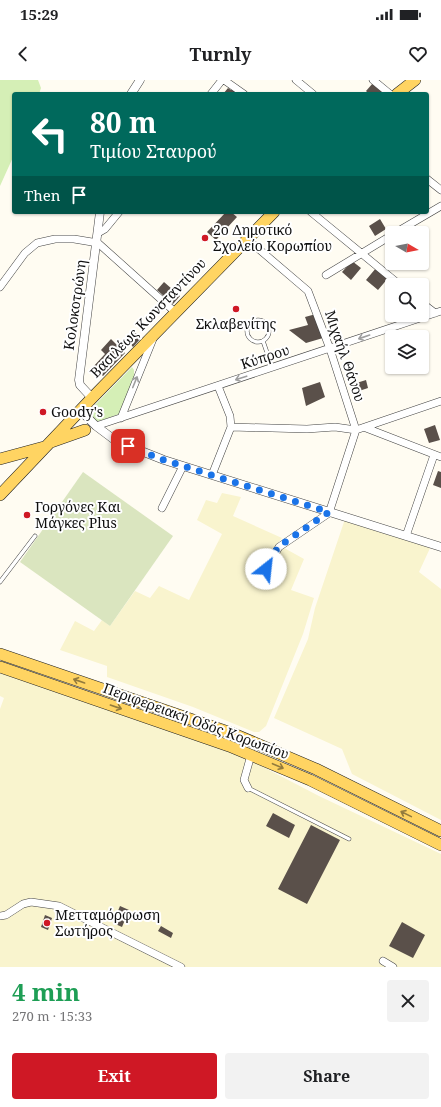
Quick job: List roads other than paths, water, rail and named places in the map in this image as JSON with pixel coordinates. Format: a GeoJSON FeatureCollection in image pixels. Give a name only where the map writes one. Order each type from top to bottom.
{"type":"FeatureCollection","features":[{"type":"Feature","properties":{"kind":"main road"},"geometry":{"type":"LineString","coordinates":[[400,92],[415,80]]}},
{"type":"Feature","properties":{"kind":"main road","name":"Βασιλέως Κωνσταντίνου"},"geometry":{"type":"LineString","coordinates":[[0,495],[135,353],[272,214]]}},
{"type":"Feature","properties":{"kind":"main road"},"geometry":{"type":"LineString","coordinates":[[0,459],[47,445],[85,430]]}},
{"type":"Feature","properties":{"kind":"main road","name":"Περιφερειακή Οδός Κορωπίου"},"geometry":{"type":"LineString","coordinates":[[0,654],[234,734],[316,769],[441,831]]}},
{"type":"Feature","properties":{"kind":"main road","name":"Περιφερειακή Οδός Κορωπίου"},"geometry":{"type":"LineString","coordinates":[[0,667],[177,727],[251,755],[310,780],[441,845]]}},
{"type":"Feature","properties":{"kind":"street"},"geometry":{"type":"LineString","coordinates":[[132,92],[140,80]]}},
{"type":"Feature","properties":{"kind":"street"},"geometry":{"type":"LineString","coordinates":[[213,92],[223,80],[241,92]]}},
{"type":"Feature","properties":{"kind":"street"},"geometry":{"type":"LineString","coordinates":[[296,80],[311,92]]}},
{"type":"Feature","properties":{"kind":"street"},"geometry":{"type":"LineString","coordinates":[[373,80],[388,92]]}},
{"type":"Feature","properties":{"kind":"street"},"geometry":{"type":"LineString","coordinates":[[429,181],[441,190]]}},
{"type":"Feature","properties":{"kind":"street"},"geometry":{"type":"LineString","coordinates":[[429,213],[441,206]]}},
{"type":"Feature","properties":{"kind":"street","name":"Κολοκοτρώνη"},"geometry":{"type":"LineString","coordinates":[[92,398],[80,385],[79,380],[98,243],[100,214]]}},
{"type":"Feature","properties":{"kind":"street"},"geometry":{"type":"LineString","coordinates":[[98,233],[105,229],[117,214]]}},
{"type":"Feature","properties":{"kind":"street"},"geometry":{"type":"LineString","coordinates":[[313,214],[391,278]]}},
{"type":"Feature","properties":{"kind":"street"},"geometry":{"type":"LineString","coordinates":[[407,226],[427,214]]}},
{"type":"Feature","properties":{"kind":"street"},"geometry":{"type":"LineString","coordinates":[[0,287],[25,254],[37,243],[74,239],[98,243],[175,312]]}},
{"type":"Feature","properties":{"kind":"street","name":"Μιχαήλ Θάνου"},"geometry":{"type":"LineString","coordinates":[[247,239],[308,291],[330,349],[356,430]]}},
{"type":"Feature","properties":{"kind":"street"},"geometry":{"type":"LineString","coordinates":[[326,275],[385,239]]}},
{"type":"Feature","properties":{"kind":"street"},"geometry":{"type":"LineString","coordinates":[[429,307],[438,312]]}},
{"type":"Feature","properties":{"kind":"street","name":"Κύπρου"},"geometry":{"type":"LineString","coordinates":[[96,426],[438,312]]}},
{"type":"Feature","properties":{"kind":"street"},"geometry":{"type":"LineString","coordinates":[[121,418],[152,336]]}},
{"type":"Feature","properties":{"kind":"street"},"geometry":{"type":"LineString","coordinates":[[212,475],[231,427],[230,416],[218,386]]}},
{"type":"Feature","properties":{"kind":"street"},"geometry":{"type":"LineString","coordinates":[[231,427],[307,429],[335,428],[356,430],[366,428],[441,401]]}},
{"type":"Feature","properties":{"kind":"street"},"geometry":{"type":"LineString","coordinates":[[76,414],[85,430],[96,426]]}},
{"type":"Feature","properties":{"kind":"street"},"geometry":{"type":"LineString","coordinates":[[76,414],[96,426],[116,441],[183,466],[441,547]]}},
{"type":"Feature","properties":{"kind":"street"},"geometry":{"type":"LineString","coordinates":[[366,428],[438,456],[406,536]]}},
{"type":"Feature","properties":{"kind":"street"},"geometry":{"type":"LineString","coordinates":[[266,569],[278,547],[329,512],[356,430]]}},
{"type":"Feature","properties":{"kind":"street"},"geometry":{"type":"LineString","coordinates":[[162,508],[183,466]]}},
{"type":"Feature","properties":{"kind":"street"},"geometry":{"type":"LineString","coordinates":[[248,788],[244,780],[251,755]]}},
{"type":"Feature","properties":{"kind":"street"},"geometry":{"type":"LineString","coordinates":[[0,916],[6,915],[23,904],[31,902],[59,906],[181,967]]}},
{"type":"Feature","properties":{"kind":"street"},"geometry":{"type":"LineString","coordinates":[[382,961],[393,967]]}},
{"type":"Feature","properties":{"kind":"lane"},"geometry":{"type":"LineString","coordinates":[[261,320],[267,325],[268,336],[263,341],[256,341],[248,335],[249,325],[254,321],[261,320]]}},
{"type":"Feature","properties":{"kind":"lane"},"geometry":{"type":"LineString","coordinates":[[263,341],[272,368]]}},
{"type":"Feature","properties":{"kind":"lane"},"geometry":{"type":"LineString","coordinates":[[0,582],[35,536]]}},
{"type":"Feature","properties":{"kind":"lane"},"geometry":{"type":"LineString","coordinates":[[248,788],[349,839]]}},
{"type":"Feature","properties":{"kind":"place","name":"2ο Δημοτικό Σχολείο Κορωπίου"},"geometry":{"type":"Point","coordinates":[205,238]}},
{"type":"Feature","properties":{"kind":"place","name":"Σκλαβενίτης"},"geometry":{"type":"Point","coordinates":[236,309]}},
{"type":"Feature","properties":{"kind":"place","name":"Goody's"},"geometry":{"type":"Point","coordinates":[43,412]}},
{"type":"Feature","properties":{"kind":"place","name":"Γοργόνες Και Μάγκες Plus"},"geometry":{"type":"Point","coordinates":[27,515]}},
{"type":"Feature","properties":{"kind":"place","name":"Μετταμόρφωση Σωτήρος"},"geometry":{"type":"Point","coordinates":[47,923]}}]}
